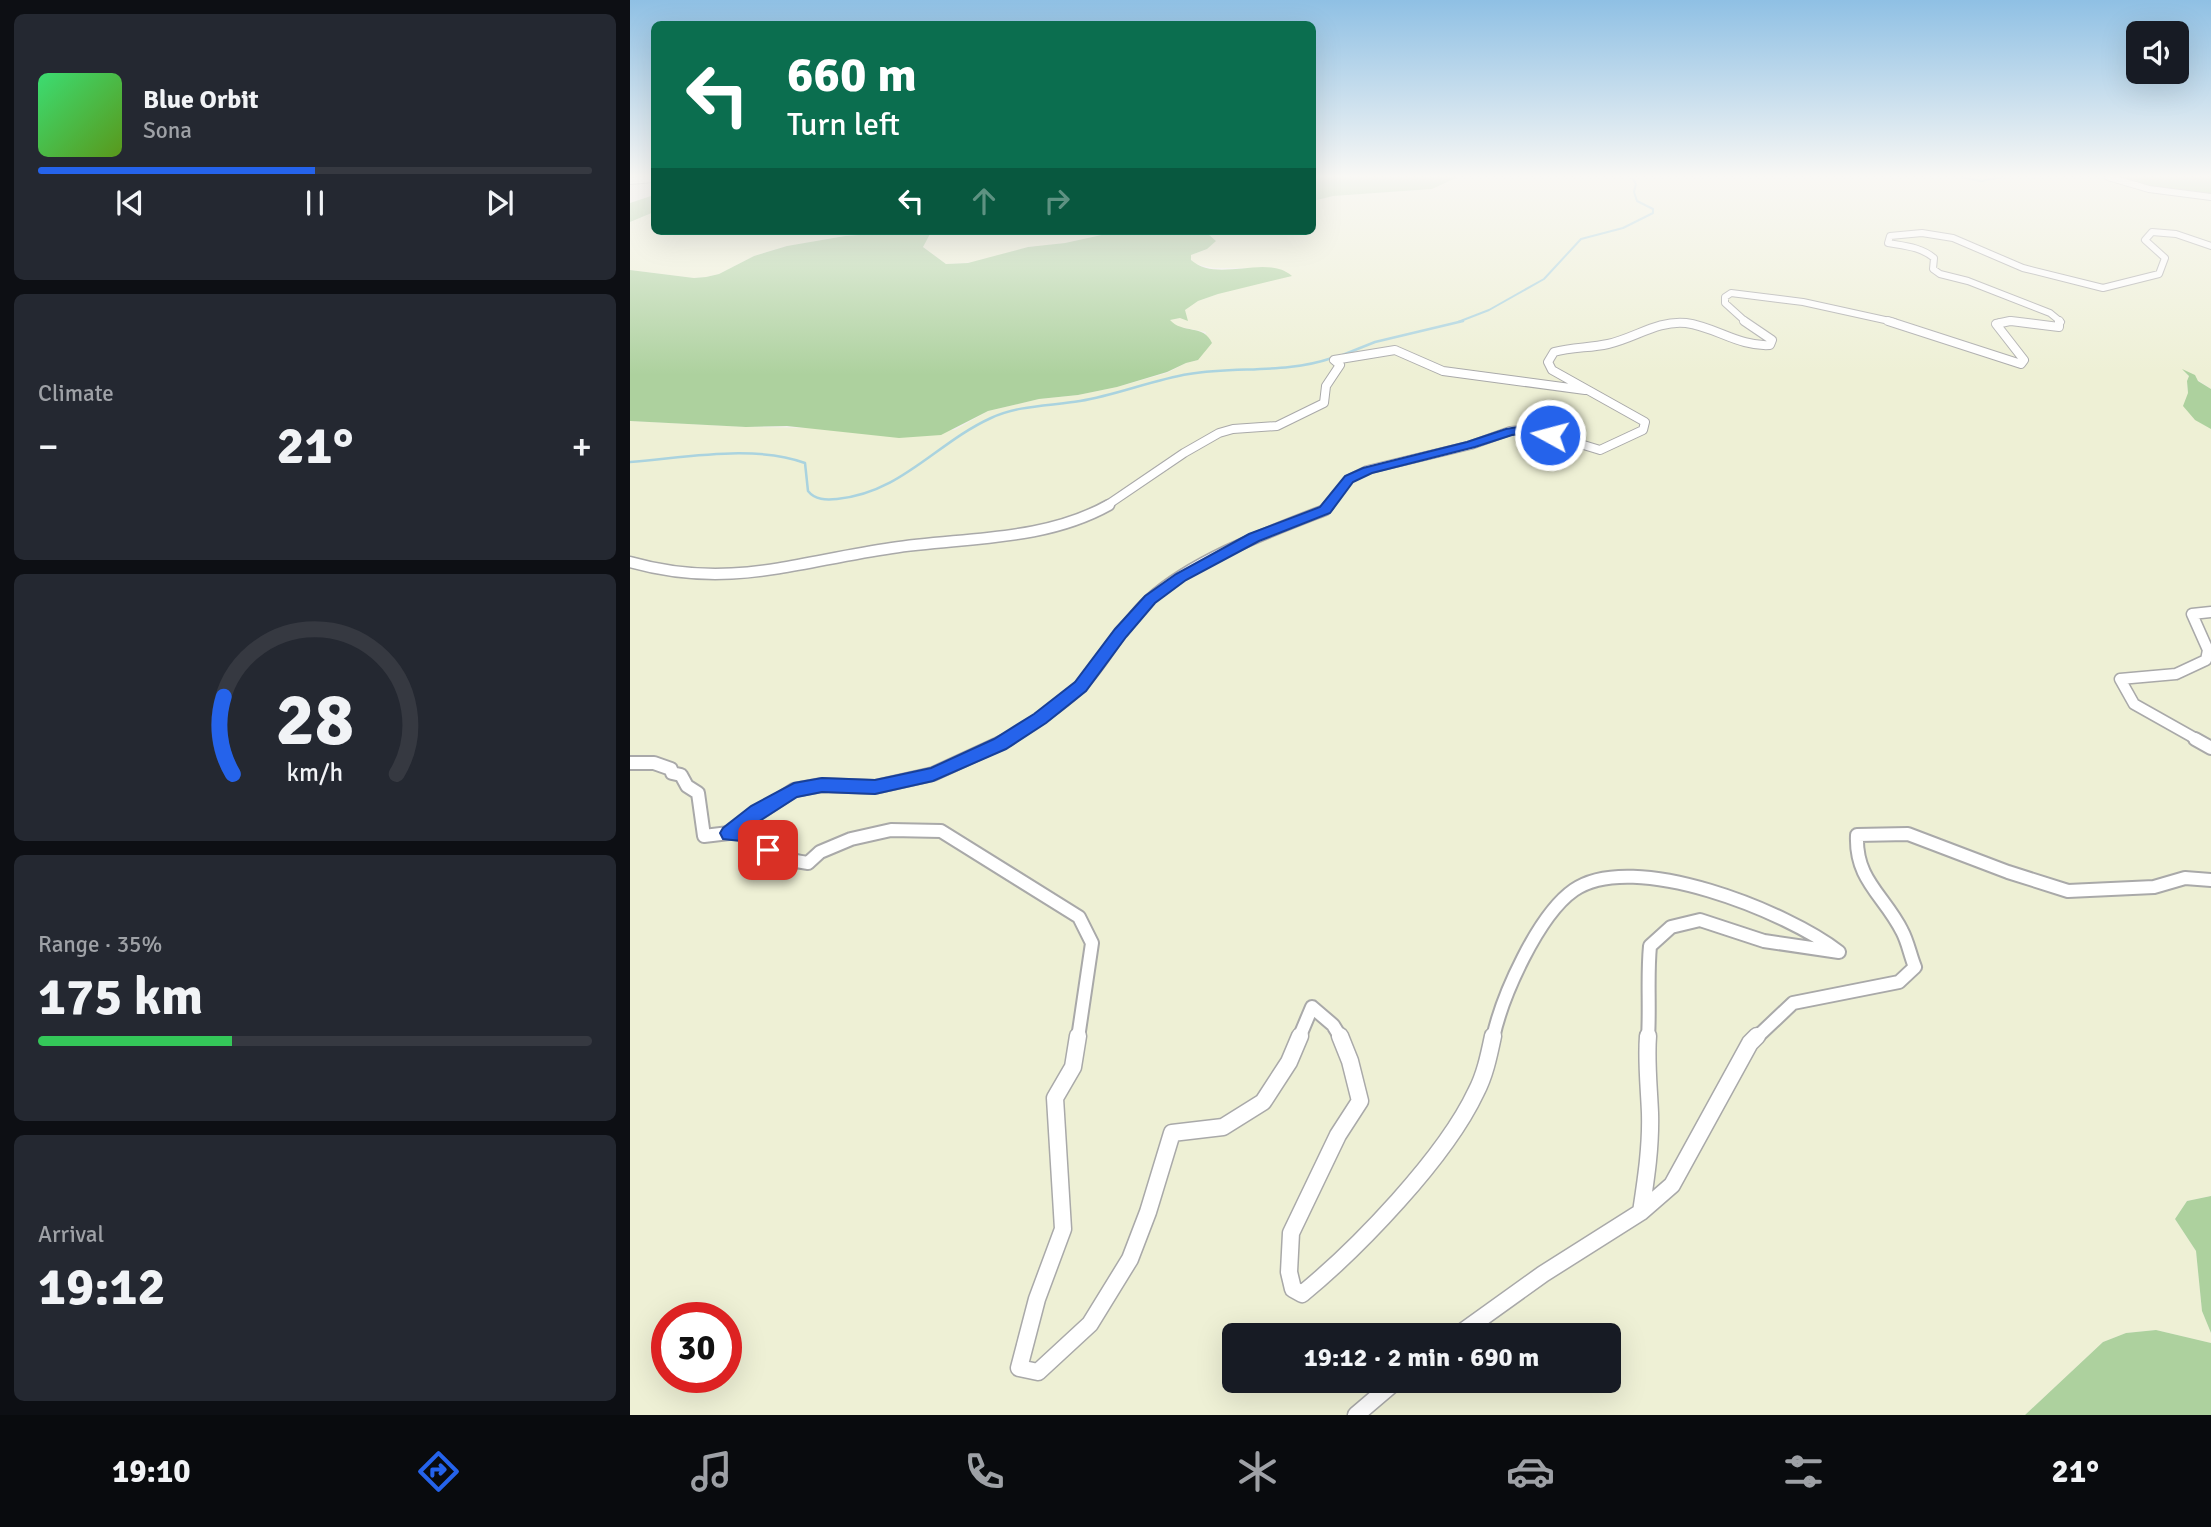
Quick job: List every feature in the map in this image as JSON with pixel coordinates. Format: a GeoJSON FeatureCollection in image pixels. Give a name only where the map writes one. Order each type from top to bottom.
{"type":"FeatureCollection","features":[{"type":"Feature","properties":{"kind":"street"},"geometry":{"type":"LineString","coordinates":[[729,833],[794,790],[822,785],[875,787],[898,782],[933,774],[1000,744],[1040,719],[1081,687],[1150,599],[1181,577],[1254,537],[1325,510],[1349,479],[1367,470],[1471,445],[1510,431],[1531,429],[1600,450],[1643,430],[1644,422],[1552,370],[1548,362],[1554,352],[1573,346],[1607,344],[1640,331],[1681,322],[1698,324],[1742,342],[1770,345],[1772,340],[1738,317],[1725,303],[1724,297],[1731,293],[1848,309],[1874,318],[1908,324],[2021,364],[2024,360],[1996,324],[2003,320],[2049,329],[2059,327],[2061,321],[2050,313],[1968,281],[1940,274],[1933,269],[1934,258],[1931,254],[1920,248],[1888,243]]}},
{"type":"Feature","properties":{"kind":"street"},"geometry":{"type":"LineString","coordinates":[[1966,243],[2023,268],[2103,288],[2159,274],[2165,258],[2148,243]]}},
{"type":"Feature","properties":{"kind":"street"},"geometry":{"type":"LineString","coordinates":[[630,562],[676,575],[765,573],[890,549],[1034,531],[1060,525],[1082,518],[1110,503],[1221,431],[1279,426],[1324,403],[1326,386],[1340,365],[1334,360],[1351,356],[1395,350],[1443,371],[1588,391]]}},
{"type":"Feature","properties":{"kind":"street"},"geometry":{"type":"LineString","coordinates":[[2211,612],[2192,614],[2208,650],[2206,660],[2194,669],[2179,674],[2120,679],[2134,704],[2211,748]]}},
{"type":"Feature","properties":{"kind":"street"},"geometry":{"type":"LineString","coordinates":[[630,763],[654,763],[681,775],[687,786],[698,793],[704,836],[745,833],[753,845],[797,862],[808,863],[820,852],[851,839],[891,831],[942,831],[1079,917],[1092,943],[1090,967],[1073,1067],[1055,1098],[1063,1229],[1037,1299],[1019,1368],[1038,1372],[1090,1324],[1130,1259],[1172,1133],[1223,1127],[1263,1102],[1289,1062],[1312,1007],[1325,1015],[1337,1028],[1350,1060],[1360,1101],[1338,1135],[1291,1233],[1289,1272],[1293,1289],[1302,1294],[1328,1273],[1417,1178],[1453,1131],[1476,1092],[1492,1047],[1501,1005],[1529,949],[1554,912],[1575,889],[1626,875],[1708,890],[1738,900],[1823,938],[1839,953],[1764,941],[1700,920],[1671,927],[1650,946],[1647,974],[1650,1009],[1646,1062],[1650,1112],[1649,1163],[1641,1212]]}},
{"type":"Feature","properties":{"kind":"street"},"geometry":{"type":"LineString","coordinates":[[1475,1323],[1543,1274],[1641,1212],[1672,1185],[1751,1043],[1793,1003],[1899,982],[1914,967],[1901,930],[1871,886],[1854,854],[1857,835],[1908,834],[2008,872],[2068,891],[2154,887],[2185,878],[2211,880]]}},
{"type":"Feature","properties":{"kind":"street"},"geometry":{"type":"LineString","coordinates":[[1356,1415],[1380,1393]]}},
{"type":"Feature","properties":{"kind":"green space"},"geometry":{"type":"Polygon","coordinates":[[[630,243],[804,243],[754,256],[719,274],[706,277],[630,270],[630,243]]]}},
{"type":"Feature","properties":{"kind":"green space"},"geometry":{"type":"Polygon","coordinates":[[[804,243],[925,243],[923,247],[946,264],[968,263],[1028,247],[1065,243],[1214,243],[1207,249],[1191,255],[1191,260],[1202,267],[1215,269],[1269,267],[1292,276],[1198,301],[1185,310],[1188,321],[1180,318],[1170,320],[1180,327],[1204,333],[1208,337],[1212,343],[1198,360],[1117,387],[1039,399],[988,411],[941,435],[899,438],[787,426],[746,427],[630,421],[630,270],[706,277],[719,274],[754,256],[804,243]]]}},
{"type":"Feature","properties":{"kind":"green space"},"geometry":{"type":"Polygon","coordinates":[[[925,243],[1065,243],[1028,247],[979,262],[946,264],[923,247],[925,243]]]}},
{"type":"Feature","properties":{"kind":"green space"},"geometry":{"type":"Polygon","coordinates":[[[1207,243],[2211,243],[2211,389],[2184,371],[2189,376],[2188,393],[2211,429],[2211,1196],[2187,1201],[2175,1219],[2196,1251],[2202,1311],[2211,1333],[2211,1343],[2156,1330],[2126,1333],[2103,1342],[2025,1415],[630,1415],[630,421],[746,427],[955,430],[988,411],[1039,399],[1117,387],[1167,373],[1198,360],[1206,332],[1175,326],[1169,320],[1180,318],[1184,310],[1198,301],[1269,268],[1214,268],[1195,264],[1191,255],[1207,249],[1207,243]]]}},
{"type":"Feature","properties":{"kind":"green space"},"geometry":{"type":"Polygon","coordinates":[[[2182,369],[2195,375],[2198,381],[2211,389],[2211,429],[2195,420],[2183,406],[2188,393],[2189,376],[2182,369]]]}},
{"type":"Feature","properties":{"kind":"green space"},"geometry":{"type":"Polygon","coordinates":[[[2211,1196],[2211,1333],[2202,1311],[2196,1251],[2175,1219],[2187,1201],[2211,1196]]]}},
{"type":"Feature","properties":{"kind":"green space"},"geometry":{"type":"Polygon","coordinates":[[[2156,1330],[2211,1343],[2211,1415],[2025,1415],[2103,1342],[2126,1333],[2156,1330]]]}},
{"type":"Feature","properties":{"kind":"waterway"},"geometry":{"type":"LineString","coordinates":[[1458,322],[1489,310],[1544,279],[1577,243]]}},
{"type":"Feature","properties":{"kind":"waterway"},"geometry":{"type":"LineString","coordinates":[[1340,356],[1375,342],[1463,321]]}},
{"type":"Feature","properties":{"kind":"waterway"},"geometry":{"type":"LineString","coordinates":[[630,462],[741,453],[785,457],[805,463],[808,491],[811,494],[821,499],[837,499],[860,495],[880,487],[971,428],[1012,411],[1094,398],[1189,374],[1297,366],[1332,358]]}},
{"type":"Feature","properties":{"kind":"route"},"geometry":{"type":"LineString","coordinates":[[768,850],[753,845],[745,833],[729,833],[794,790],[822,785],[875,787],[894,783],[933,774],[1000,744],[1040,719],[1081,687],[1150,599],[1181,577],[1254,537],[1325,510],[1349,479],[1367,470],[1471,445],[1510,431],[1531,429],[1550,435]]}}]}
